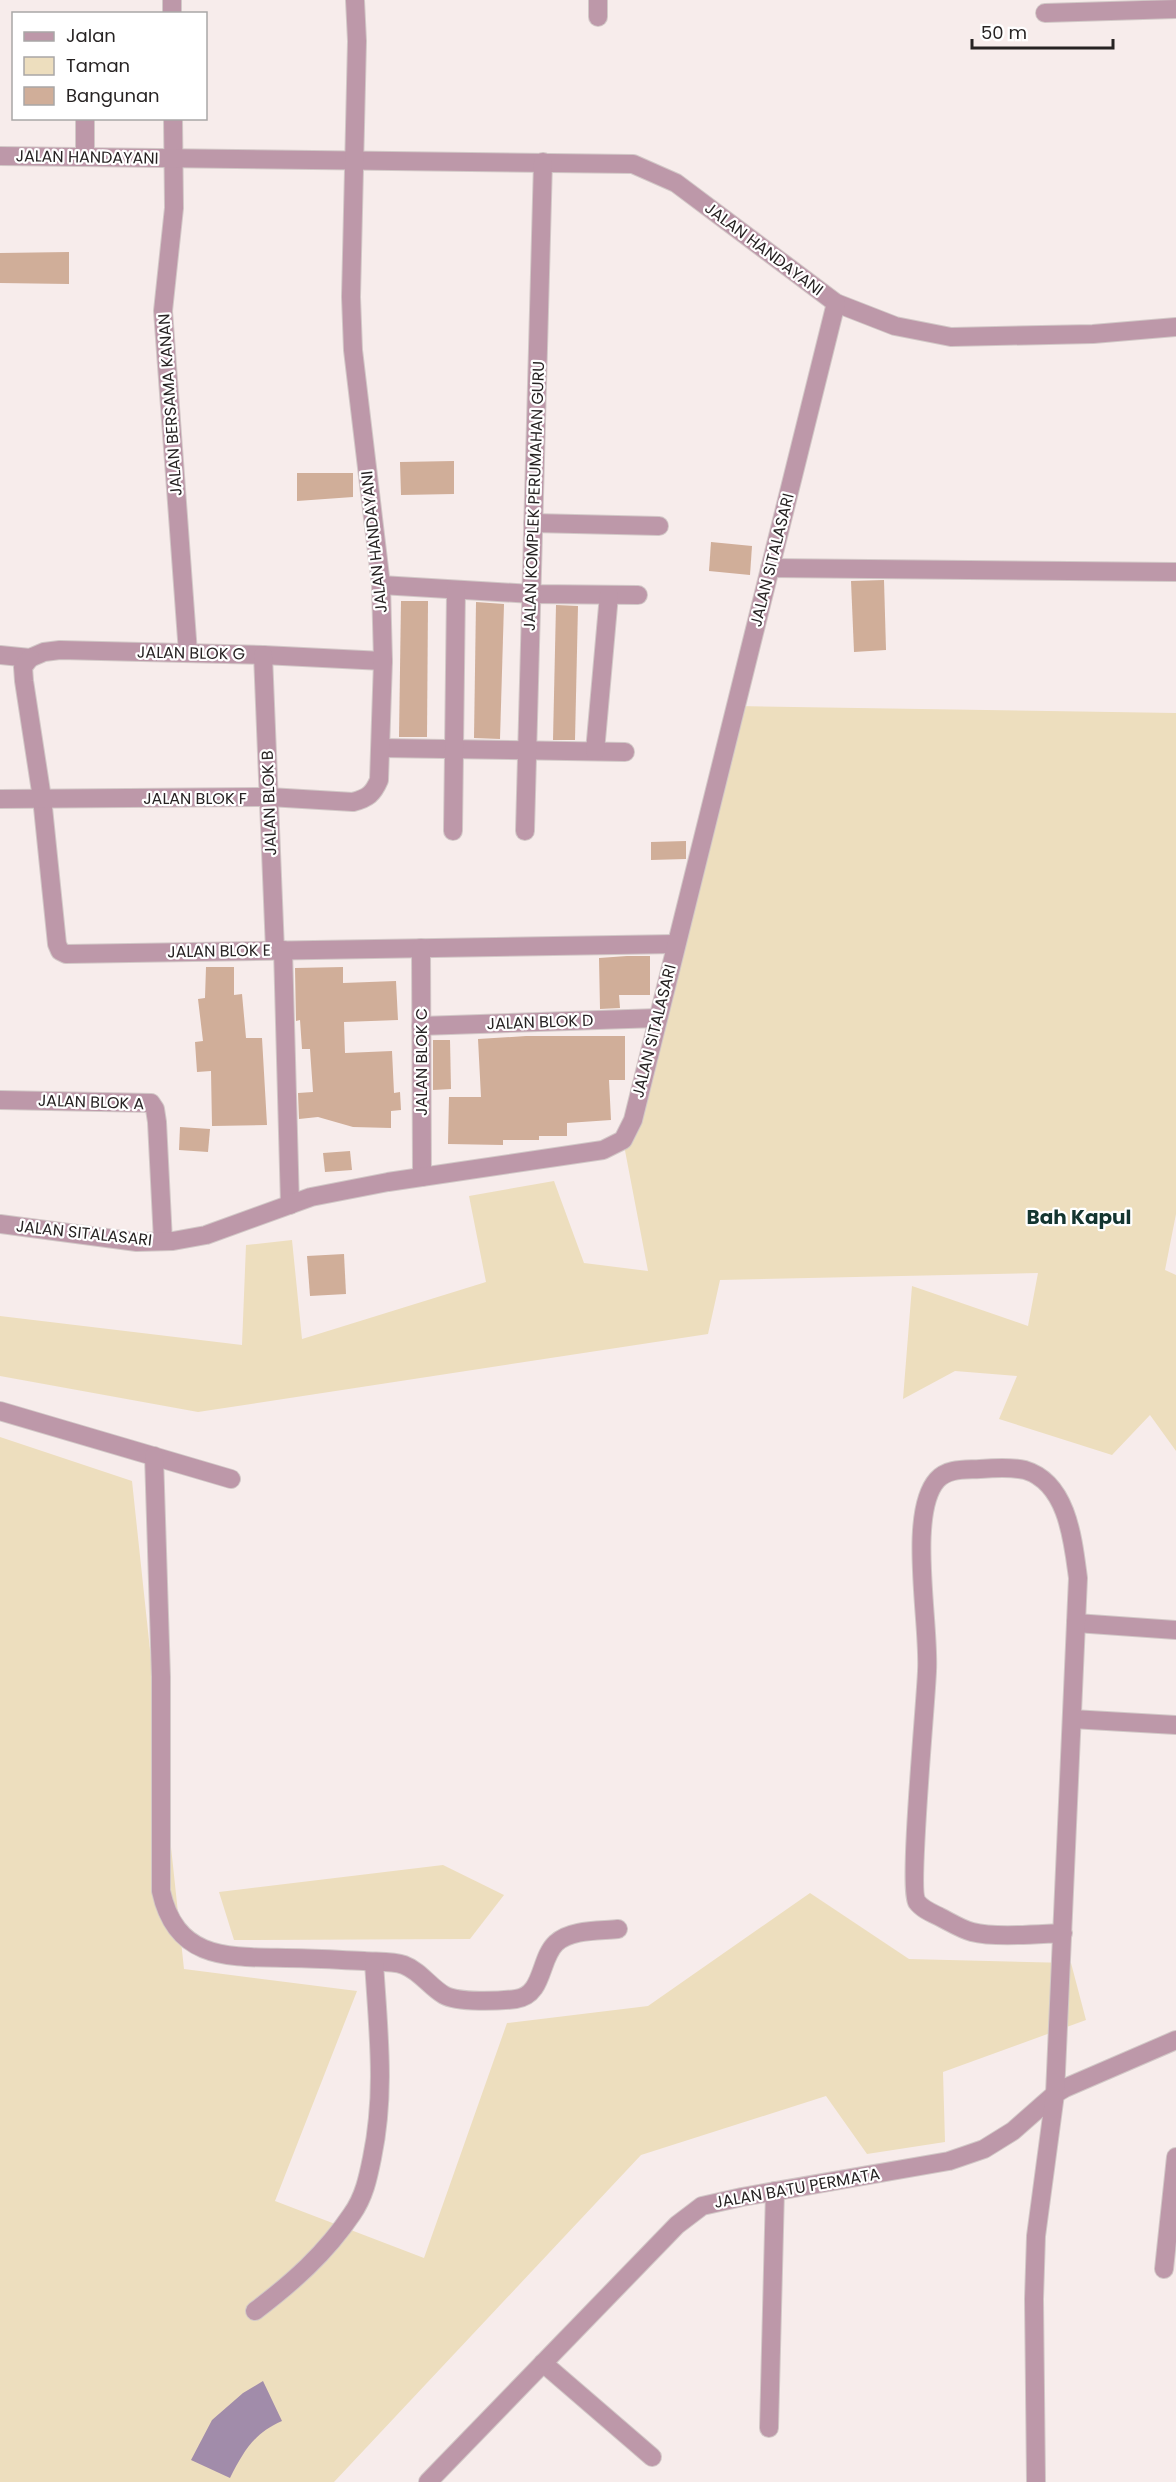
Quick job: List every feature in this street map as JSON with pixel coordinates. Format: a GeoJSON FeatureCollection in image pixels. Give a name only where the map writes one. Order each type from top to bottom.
{"type":"FeatureCollection","features":[{"type":"Feature","properties":{"kind":"street"},"geometry":{"type":"LineString","coordinates":[[354,160],[357,41],[355,0]]}},
{"type":"Feature","properties":{"kind":"street"},"geometry":{"type":"LineString","coordinates":[[1045,13],[1176,9]]}},
{"type":"Feature","properties":{"kind":"street"},"geometry":{"type":"LineString","coordinates":[[85,120],[85,157]]}},
{"type":"Feature","properties":{"kind":"street","name":"JALAN BERSAMA KANAN"},"geometry":{"type":"LineString","coordinates":[[173,120],[174,208],[163,311],[188,653]]}},
{"type":"Feature","properties":{"kind":"street","name":"JALAN HANDAYANI"},"geometry":{"type":"LineString","coordinates":[[0,156],[633,164],[676,183],[836,303],[895,326],[951,337],[1093,334],[1176,327]]}},
{"type":"Feature","properties":{"kind":"street","name":"JALAN HANDAYANI"},"geometry":{"type":"LineString","coordinates":[[354,160],[351,297],[353,350],[381,585],[383,661],[379,780]]}},
{"type":"Feature","properties":{"kind":"street","name":"JALAN KOMPLEK PERUMAHAN GURU"},"geometry":{"type":"LineString","coordinates":[[525,831],[543,162]]}},
{"type":"Feature","properties":{"kind":"street","name":"JALAN SITALASARI"},"geometry":{"type":"LineString","coordinates":[[0,1224],[137,1242],[163,1241],[206,1234],[311,1197],[422,1177],[603,1150],[623,1140],[633,1120],[836,303]]}},
{"type":"Feature","properties":{"kind":"street"},"geometry":{"type":"LineString","coordinates":[[533,523],[659,526]]}},
{"type":"Feature","properties":{"kind":"street"},"geometry":{"type":"LineString","coordinates":[[770,568],[1176,572]]}},
{"type":"Feature","properties":{"kind":"street"},"geometry":{"type":"LineString","coordinates":[[381,585],[532,594],[638,595]]}},
{"type":"Feature","properties":{"kind":"street"},"geometry":{"type":"LineString","coordinates":[[453,831],[456,590]]}},
{"type":"Feature","properties":{"kind":"street"},"geometry":{"type":"LineString","coordinates":[[595,751],[609,595]]}},
{"type":"Feature","properties":{"kind":"street","name":"JALAN BLOK G"},"geometry":{"type":"LineString","coordinates":[[0,655],[30,658],[44,652],[60,650],[263,655],[383,661]]}},
{"type":"Feature","properties":{"kind":"street","name":"JALAN BLOK B"},"geometry":{"type":"LineString","coordinates":[[263,655],[290,1205]]}},
{"type":"Feature","properties":{"kind":"street","name":"JALAN BLOK E"},"geometry":{"type":"LineString","coordinates":[[30,658],[23,667],[24,681],[42,798],[57,944],[60,951],[66,954],[676,944]]}},
{"type":"Feature","properties":{"kind":"street"},"geometry":{"type":"LineString","coordinates":[[381,748],[625,752]]}},
{"type":"Feature","properties":{"kind":"street","name":"JALAN BLOK F"},"geometry":{"type":"LineString","coordinates":[[0,799],[269,797],[353,802],[367,798],[375,791],[379,780]]}},
{"type":"Feature","properties":{"kind":"street","name":"JALAN BLOK C"},"geometry":{"type":"LineString","coordinates":[[421,948],[422,1177]]}},
{"type":"Feature","properties":{"kind":"street","name":"JALAN BLOK D"},"geometry":{"type":"LineString","coordinates":[[421,1026],[658,1018]]}},
{"type":"Feature","properties":{"kind":"street","name":"JALAN BLOK A"},"geometry":{"type":"LineString","coordinates":[[0,1100],[150,1103],[155,1109],[158,1122],[163,1241]]}},
{"type":"Feature","properties":{"kind":"street"},"geometry":{"type":"LineString","coordinates":[[0,1411],[231,1479]]}},
{"type":"Feature","properties":{"kind":"street"},"geometry":{"type":"LineString","coordinates":[[154,1456],[161,1677],[161,1891],[166,1911],[173,1925],[190,1941],[214,1953],[238,1957],[404,1965],[451,1998],[460,2000],[517,1999],[526,1996],[535,1989],[547,1956],[557,1942],[567,1936],[618,1929]]}},
{"type":"Feature","properties":{"kind":"street"},"geometry":{"type":"LineString","coordinates":[[1036,2482],[1034,2299],[1036,2236],[1055,2094],[1063,1933],[1078,1578],[1072,1537],[1065,1512],[1041,1479],[1024,1470],[987,1468],[952,1470],[938,1479],[927,1496],[923,1520],[922,1560],[928,1654],[915,1856],[915,1896],[917,1902],[929,1911],[972,1932],[1063,1933]]}},
{"type":"Feature","properties":{"kind":"street"},"geometry":{"type":"LineString","coordinates":[[1076,1623],[1176,1630]]}},
{"type":"Feature","properties":{"kind":"street"},"geometry":{"type":"LineString","coordinates":[[1072,1719],[1176,1725]]}},
{"type":"Feature","properties":{"kind":"street"},"geometry":{"type":"LineString","coordinates":[[255,2311],[288,2286],[318,2257],[353,2213],[367,2184],[377,2137],[382,2088],[374,1962]]}},
{"type":"Feature","properties":{"kind":"street","name":"JALAN BATU PERMATA"},"geometry":{"type":"LineString","coordinates":[[428,2482],[677,2225],[702,2206],[950,2161],[984,2149],[1013,2131],[1055,2094],[1176,2040]]}},
{"type":"Feature","properties":{"kind":"street"},"geometry":{"type":"LineString","coordinates":[[1164,2269],[1176,2157]]}},
{"type":"Feature","properties":{"kind":"street"},"geometry":{"type":"LineString","coordinates":[[769,2428],[775,2191]]}},
{"type":"Feature","properties":{"kind":"street"},"geometry":{"type":"LineString","coordinates":[[543,2363],[652,2457]]}},
{"type":"Feature","properties":{"kind":"green space"},"geometry":{"type":"Polygon","coordinates":[[[736,706],[1176,713],[1176,1214],[1165,1270],[1176,1275],[1176,1451],[1150,1415],[1112,1455],[999,1419],[1017,1376],[955,1371],[903,1399],[912,1286],[1028,1326],[1038,1273],[720,1280],[708,1334],[198,1412],[0,1376],[0,1316],[242,1345],[246,1245],[292,1240],[302,1339],[486,1282],[469,1196],[554,1181],[584,1263],[648,1271],[623,1140],[736,706]]]}},
{"type":"Feature","properties":{"kind":"green space"},"geometry":{"type":"Polygon","coordinates":[[[0,1437],[132,1481],[184,1969],[357,1991],[275,2201],[424,2258],[507,2023],[648,2006],[810,1893],[909,1959],[1071,1963],[1086,2020],[943,2072],[945,2142],[867,2154],[826,2096],[641,2155],[334,2482],[0,2482],[0,1437]]]}},
{"type":"Feature","properties":{"kind":"green space"},"geometry":{"type":"Polygon","coordinates":[[[443,1865],[504,1895],[470,1939],[234,1940],[219,1892],[443,1865]]]}},
{"type":"Feature","properties":{"kind":"shaded area"},"geometry":{"type":"Polygon","coordinates":[[[263,2381],[282,2421],[250,2444],[230,2478],[191,2460],[212,2420],[243,2393],[263,2381]]]}},
{"type":"Feature","properties":{"kind":"building"},"geometry":{"type":"Polygon","coordinates":[[[69,252],[69,284],[0,283],[0,253],[69,252]]]}},
{"type":"Feature","properties":{"kind":"building"},"geometry":{"type":"Polygon","coordinates":[[[454,461],[454,494],[401,495],[400,462],[454,461]]]}},
{"type":"Feature","properties":{"kind":"building"},"geometry":{"type":"Polygon","coordinates":[[[297,473],[353,473],[353,497],[297,501],[297,473]]]}},
{"type":"Feature","properties":{"kind":"building"},"geometry":{"type":"Polygon","coordinates":[[[711,542],[752,546],[750,575],[709,571],[711,542]]]}},
{"type":"Feature","properties":{"kind":"building"},"geometry":{"type":"Polygon","coordinates":[[[884,580],[886,650],[854,652],[851,581],[884,580]]]}},
{"type":"Feature","properties":{"kind":"building"},"geometry":{"type":"Polygon","coordinates":[[[401,601],[428,601],[427,737],[399,737],[401,601]]]}},
{"type":"Feature","properties":{"kind":"building"},"geometry":{"type":"Polygon","coordinates":[[[476,602],[504,604],[500,739],[474,738],[476,602]]]}},
{"type":"Feature","properties":{"kind":"building"},"geometry":{"type":"Polygon","coordinates":[[[556,605],[578,606],[575,740],[553,740],[556,605]]]}},
{"type":"Feature","properties":{"kind":"building"},"geometry":{"type":"Polygon","coordinates":[[[686,841],[686,859],[651,860],[651,842],[686,841]]]}},
{"type":"Feature","properties":{"kind":"building"},"geometry":{"type":"Polygon","coordinates":[[[650,956],[650,995],[619,995],[620,1008],[600,1009],[599,958],[650,956]]]}},
{"type":"Feature","properties":{"kind":"building"},"geometry":{"type":"Polygon","coordinates":[[[206,967],[234,967],[234,995],[242,994],[246,1038],[262,1038],[267,1125],[212,1126],[211,1071],[197,1072],[195,1042],[203,1041],[198,999],[205,998],[206,967]]]}},
{"type":"Feature","properties":{"kind":"building"},"geometry":{"type":"Polygon","coordinates":[[[343,967],[343,983],[396,981],[398,1020],[344,1022],[345,1053],[392,1051],[394,1093],[400,1092],[401,1110],[391,1111],[391,1128],[353,1127],[318,1117],[299,1119],[298,1093],[313,1092],[310,1049],[302,1049],[300,1020],[296,1021],[295,968],[343,967]]]}},
{"type":"Feature","properties":{"kind":"building"},"geometry":{"type":"Polygon","coordinates":[[[526,1036],[625,1036],[625,1080],[609,1080],[611,1120],[567,1123],[567,1136],[539,1136],[539,1140],[503,1140],[503,1145],[448,1144],[449,1097],[481,1097],[478,1039],[526,1036]]]}},
{"type":"Feature","properties":{"kind":"building"},"geometry":{"type":"Polygon","coordinates":[[[433,1040],[450,1040],[451,1089],[433,1090],[433,1040]]]}},
{"type":"Feature","properties":{"kind":"building"},"geometry":{"type":"Polygon","coordinates":[[[180,1127],[210,1129],[208,1152],[179,1150],[180,1127]]]}},
{"type":"Feature","properties":{"kind":"building"},"geometry":{"type":"Polygon","coordinates":[[[350,1151],[352,1170],[325,1172],[323,1153],[350,1151]]]}},
{"type":"Feature","properties":{"kind":"building"},"geometry":{"type":"Polygon","coordinates":[[[344,1254],[346,1294],[310,1296],[307,1256],[344,1254]]]}},
{"type":"Feature","properties":{"kind":"district","name":"Bah Kapul"},"geometry":{"type":"Point","coordinates":[1079,1217]}}]}
